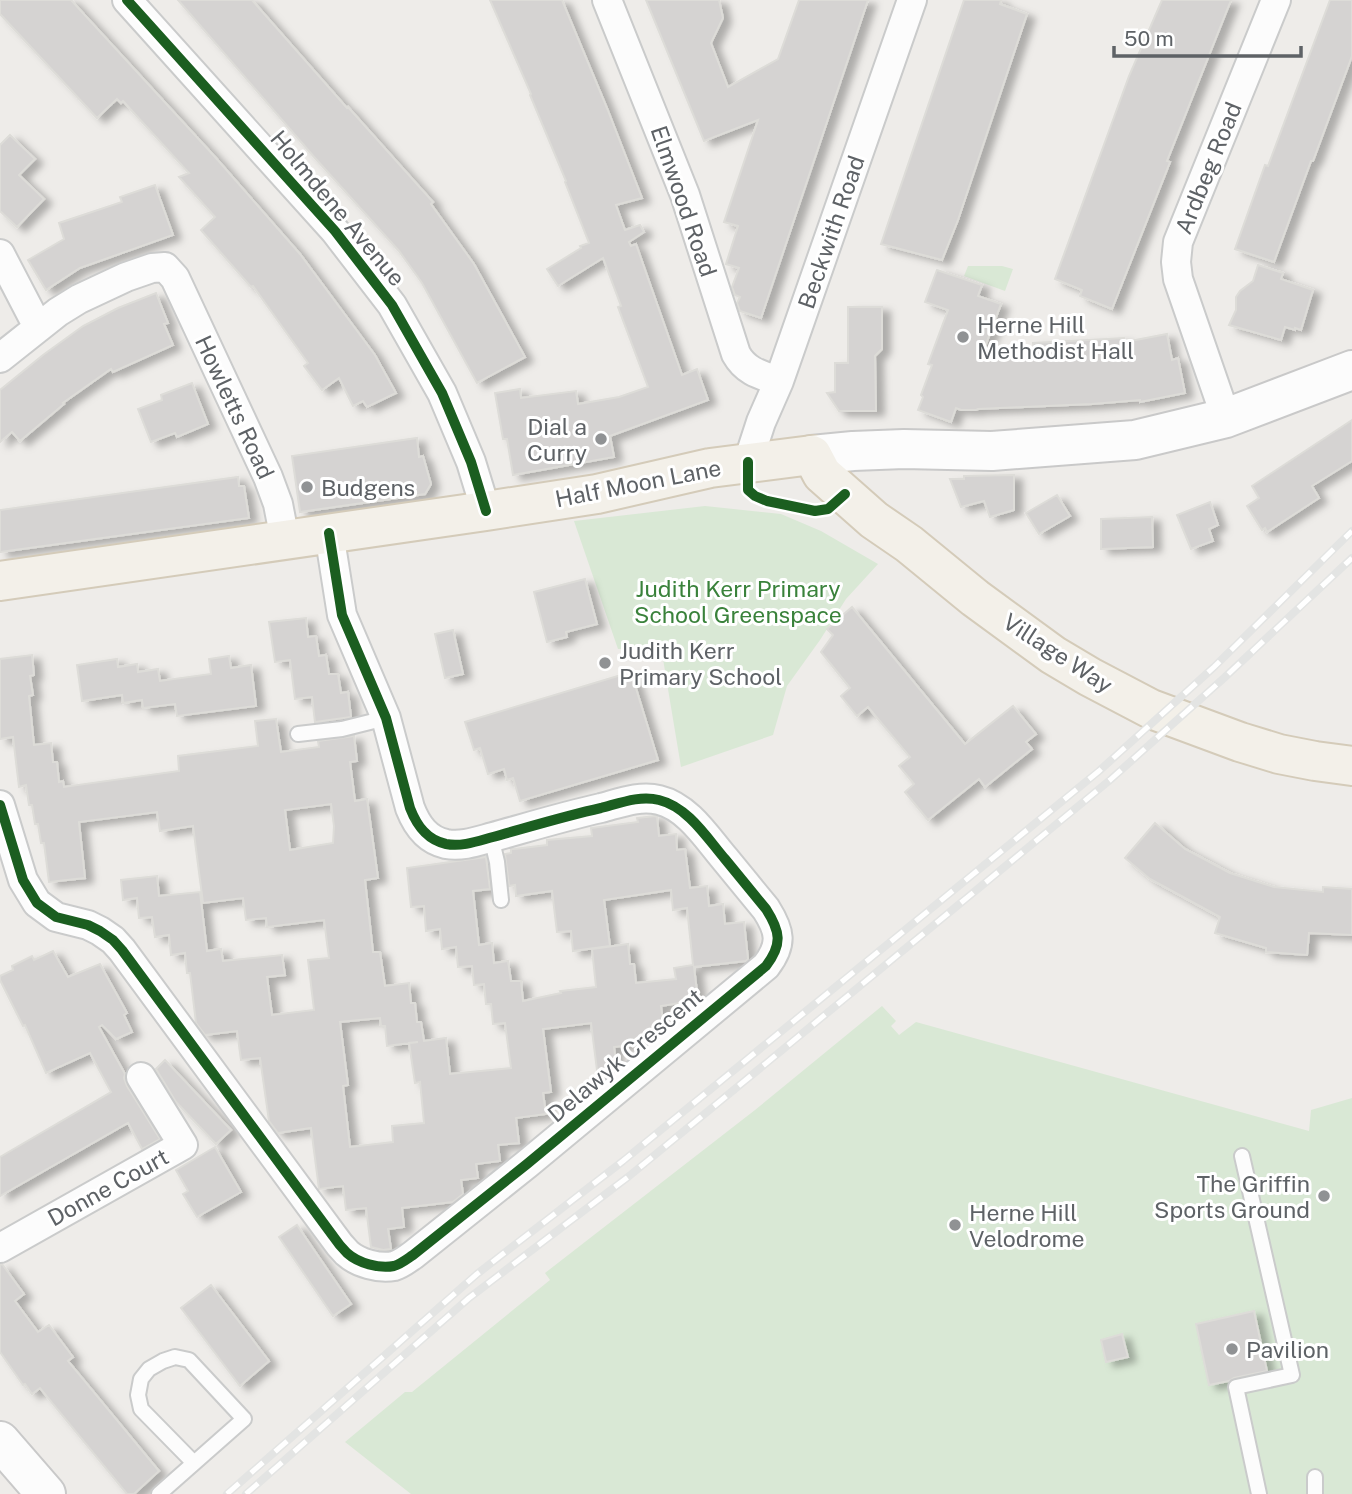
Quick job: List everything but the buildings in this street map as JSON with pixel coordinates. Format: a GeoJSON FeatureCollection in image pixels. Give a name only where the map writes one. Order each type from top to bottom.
{"type":"FeatureCollection","features":[{"type":"Feature","properties":{"kind":"main road","name":"Half Moon Lane"},"geometry":{"type":"LineString","coordinates":[[0,581],[597,494],[710,468],[812,455]]}},
{"type":"Feature","properties":{"kind":"main road","name":"Village Way"},"geometry":{"type":"LineString","coordinates":[[812,455],[822,474],[874,520],[1053,655],[1090,677],[1151,709],[1240,742],[1279,754],[1352,766]]}},
{"type":"Feature","properties":{"kind":"street","name":"Holmdene Avenue"},"geometry":{"type":"LineString","coordinates":[[127,0],[335,231],[392,305],[443,393],[471,462],[486,511]]}},
{"type":"Feature","properties":{"kind":"street","name":"Elmwood Road"},"geometry":{"type":"LineString","coordinates":[[607,0],[685,195],[736,354],[741,364],[748,369],[779,381]]}},
{"type":"Feature","properties":{"kind":"street","name":"Beckwith Road"},"geometry":{"type":"LineString","coordinates":[[748,462],[761,422],[779,381],[912,0]]}},
{"type":"Feature","properties":{"kind":"street","name":"Ardbeg Road"},"geometry":{"type":"LineString","coordinates":[[1226,418],[1178,278],[1176,252],[1276,0]]}},
{"type":"Feature","properties":{"kind":"street"},"geometry":{"type":"LineString","coordinates":[[0,254],[38,327],[0,358]]}},
{"type":"Feature","properties":{"kind":"street","name":"Howletts Road"},"geometry":{"type":"LineString","coordinates":[[38,327],[79,299],[126,277],[152,268],[165,267],[175,278],[268,477],[278,504],[285,540]]}},
{"type":"Feature","properties":{"kind":"street","name":"Half Moon Lane"},"geometry":{"type":"LineString","coordinates":[[812,455],[904,449],[992,451],[1135,440],[1226,418],[1352,370]]}},
{"type":"Feature","properties":{"kind":"street","name":"Delawyk Crescent"},"geometry":{"type":"LineString","coordinates":[[0,805],[23,880],[37,903],[55,917],[88,925],[113,940],[332,1236],[347,1253],[368,1264],[393,1266],[403,1262],[478,1204],[766,967],[778,946],[775,923],[695,822],[670,804],[636,799],[467,844],[446,844],[428,836],[415,822],[386,718],[342,615],[330,533]]}},
{"type":"Feature","properties":{"kind":"street","name":"Donne Court"},"geometry":{"type":"LineString","coordinates":[[0,1248],[183,1145],[141,1077]]}},
{"type":"Feature","properties":{"kind":"street"},"geometry":{"type":"LineString","coordinates":[[0,1441],[46,1494]]}},
{"type":"Feature","properties":{"kind":"lane"},"geometry":{"type":"LineString","coordinates":[[298,734],[342,729],[386,718]]}},
{"type":"Feature","properties":{"kind":"lane"},"geometry":{"type":"LineString","coordinates":[[491,837],[501,900]]}},
{"type":"Feature","properties":{"kind":"lane"},"geometry":{"type":"LineString","coordinates":[[1242,1156],[1292,1375],[1236,1387],[1259,1494]]}},
{"type":"Feature","properties":{"kind":"lane"},"geometry":{"type":"LineString","coordinates":[[159,1494],[244,1419],[189,1360],[174,1357],[149,1369],[141,1379],[138,1395],[141,1409],[194,1463]]}},
{"type":"Feature","properties":{"kind":"lane"},"geometry":{"type":"LineString","coordinates":[[1315,1477],[1315,1494]]}},
{"type":"Feature","properties":{"kind":"green space"},"geometry":{"type":"Polygon","coordinates":[[[968,266],[1002,266],[1013,269],[1005,291],[964,276],[968,266]]]}},
{"type":"Feature","properties":{"kind":"green space","name":"Judith Kerr Primary School Greenspace"},"geometry":{"type":"Polygon","coordinates":[[[705,506],[781,514],[821,531],[878,564],[846,599],[787,686],[773,735],[681,767],[661,647],[618,649],[574,521],[705,506]]]}},
{"type":"Feature","properties":{"kind":"green space","name":"Herne Hill Velodrome"},"geometry":{"type":"Polygon","coordinates":[[[882,1006],[896,1021],[891,1026],[899,1035],[916,1022],[1309,1131],[1311,1110],[1352,1098],[1352,1494],[411,1494],[345,1442],[405,1392],[412,1392],[550,1280],[545,1273],[755,1110],[882,1006]]]}},
{"type":"Feature","properties":{"kind":"railway"},"geometry":{"type":"LineString","coordinates":[[227,1494],[477,1274],[623,1161],[1099,771],[1214,667],[1352,531]]}},
{"type":"Feature","properties":{"kind":"railway"},"geometry":{"type":"LineString","coordinates":[[246,1494],[469,1298],[628,1177],[1110,780],[1352,558]]}},
{"type":"Feature","properties":{"kind":"cycle path"},"geometry":{"type":"LineString","coordinates":[[127,0],[335,231],[392,305],[442,393],[471,462],[486,511]]}},
{"type":"Feature","properties":{"kind":"cycle path"},"geometry":{"type":"LineString","coordinates":[[748,462],[748,490],[767,501],[815,511],[828,509],[845,494]]}},
{"type":"Feature","properties":{"kind":"cycle path"},"geometry":{"type":"LineString","coordinates":[[0,805],[23,880],[37,903],[56,917],[88,925],[113,940],[338,1243],[352,1257],[375,1266],[394,1266],[413,1255],[766,966],[775,951],[778,937],[766,909],[696,824],[679,809],[659,800],[630,800],[464,844],[439,842],[424,831],[410,808],[386,718],[342,615],[329,533]]}},
{"type":"Feature","properties":{"kind":"place","name":"Herne Hill Methodist Hall"},"geometry":{"type":"Point","coordinates":[963,337]}},
{"type":"Feature","properties":{"kind":"place","name":"Dial a Curry"},"geometry":{"type":"Point","coordinates":[601,439]}},
{"type":"Feature","properties":{"kind":"place","name":"Budgens"},"geometry":{"type":"Point","coordinates":[307,487]}},
{"type":"Feature","properties":{"kind":"place","name":"Judith Kerr Primary School"},"geometry":{"type":"Point","coordinates":[605,663]}},
{"type":"Feature","properties":{"kind":"place","name":"The Griffin Sports Ground"},"geometry":{"type":"Point","coordinates":[1324,1196]}},
{"type":"Feature","properties":{"kind":"place","name":"Herne Hill Velodrome"},"geometry":{"type":"Point","coordinates":[955,1225]}},
{"type":"Feature","properties":{"kind":"place","name":"Pavilion"},"geometry":{"type":"Point","coordinates":[1232,1349]}}]}
